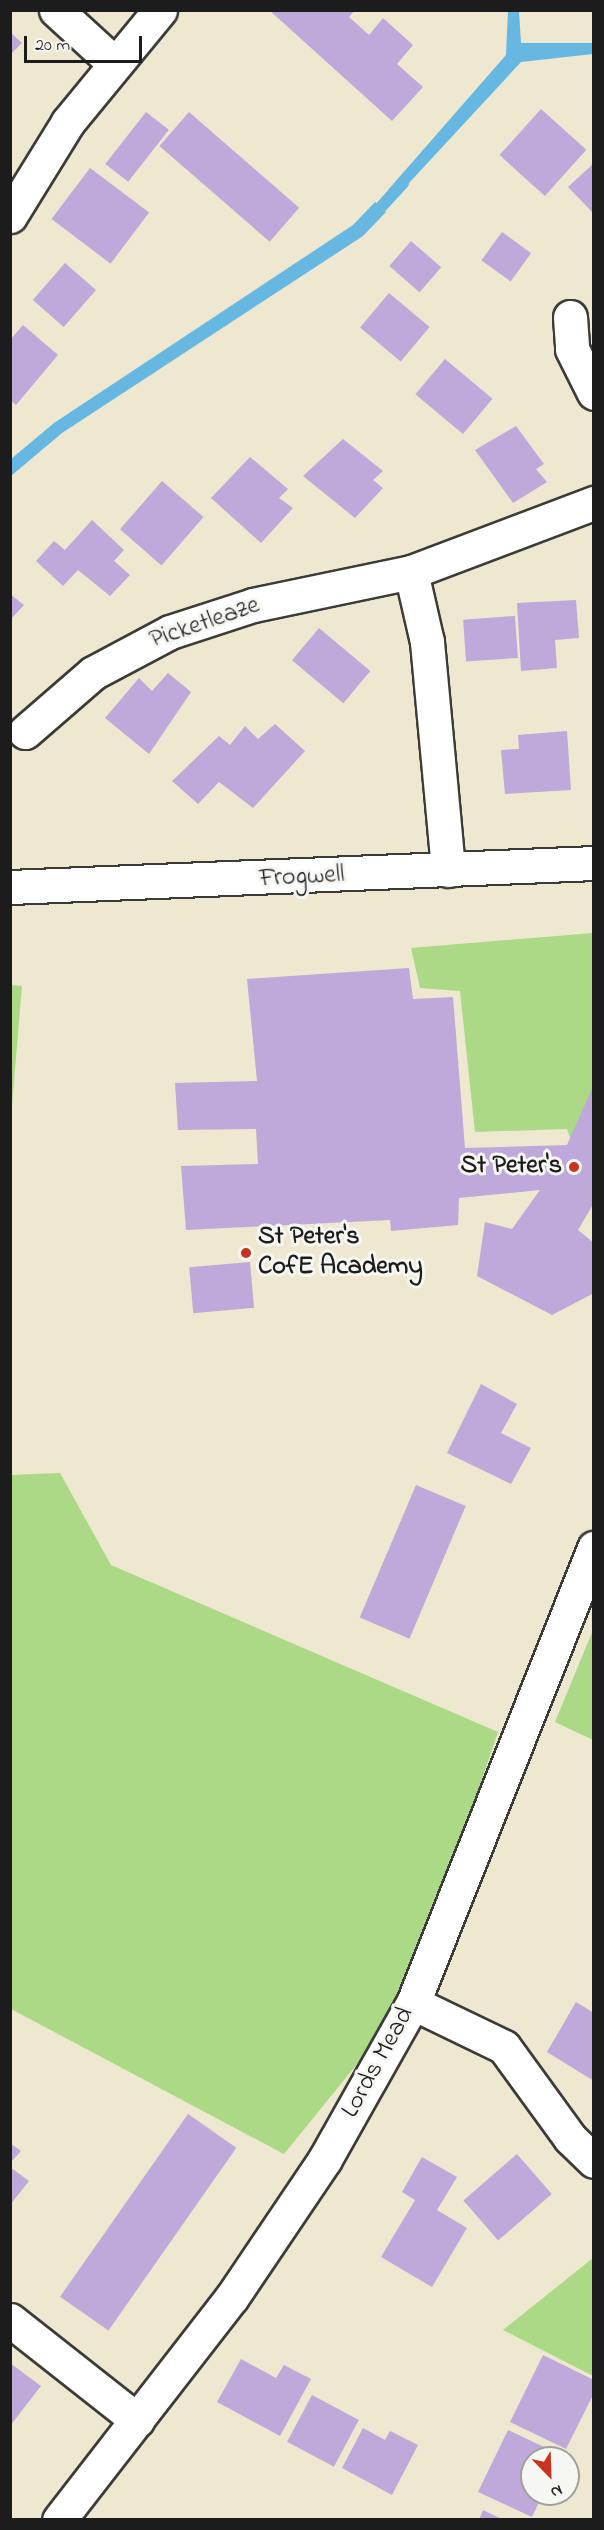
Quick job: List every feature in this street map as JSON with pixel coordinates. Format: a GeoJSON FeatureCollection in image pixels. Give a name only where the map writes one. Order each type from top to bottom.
{"type":"FeatureCollection","features":[{"type":"Feature","properties":{"kind":"street"},"geometry":{"type":"LineString","coordinates":[[56,10],[116,64]]}},
{"type":"Feature","properties":{"kind":"street"},"geometry":{"type":"LineString","coordinates":[[10,216],[68,122],[160,10]]}},
{"type":"Feature","properties":{"kind":"street"},"geometry":{"type":"LineString","coordinates":[[570,317],[572,349],[594,393]]}},
{"type":"Feature","properties":{"kind":"street","name":"Picketleaze"},"geometry":{"type":"LineString","coordinates":[[25,732],[93,673],[170,632],[253,605],[411,572],[594,503]]}},
{"type":"Feature","properties":{"kind":"street"},"geometry":{"type":"LineString","coordinates":[[411,572],[427,642],[448,870]]}},
{"type":"Feature","properties":{"kind":"street","name":"Frogwell"},"geometry":{"type":"LineString","coordinates":[[10,887],[594,863]]}},
{"type":"Feature","properties":{"kind":"street","name":"Lords Mead"},"geometry":{"type":"LineString","coordinates":[[59,2520],[232,2297],[325,2160],[413,2003],[594,1548]]}},
{"type":"Feature","properties":{"kind":"street"},"geometry":{"type":"LineString","coordinates":[[413,2003],[504,2048],[594,2161]]}},
{"type":"Feature","properties":{"kind":"street"},"geometry":{"type":"LineString","coordinates":[[10,2320],[137,2420]]}},
{"type":"Feature","properties":{"kind":"green space"},"geometry":{"type":"Polygon","coordinates":[[[593,933],[593,1202],[567,1129],[475,1132],[460,991],[420,988],[411,948],[593,933]]]}},
{"type":"Feature","properties":{"kind":"green space"},"geometry":{"type":"Polygon","coordinates":[[[10,985],[22,986],[11,1117],[10,985]]]}},
{"type":"Feature","properties":{"kind":"green space"},"geometry":{"type":"Polygon","coordinates":[[[60,1473],[111,1565],[498,1732],[405,2005],[284,2154],[11,2009],[10,1475],[60,1473]]]}},
{"type":"Feature","properties":{"kind":"green space"},"geometry":{"type":"Polygon","coordinates":[[[593,1630],[593,1740],[555,1722],[593,1630]]]}},
{"type":"Feature","properties":{"kind":"green space"},"geometry":{"type":"Polygon","coordinates":[[[593,2258],[593,2376],[503,2330],[593,2258]]]}},
{"type":"Feature","properties":{"kind":"water"},"geometry":{"type":"Polygon","coordinates":[[[508,11],[519,11],[521,43],[593,43],[593,54],[521,62],[396,197],[388,190],[506,55],[508,11]]]}},
{"type":"Feature","properties":{"kind":"water"},"geometry":{"type":"Polygon","coordinates":[[[375,202],[386,212],[363,236],[62,433],[11,476],[11,459],[54,423],[353,225],[375,202]]]}},
{"type":"Feature","properties":{"kind":"building"},"geometry":{"type":"Polygon","coordinates":[[[269,10],[355,10],[349,17],[369,35],[383,18],[413,45],[397,64],[423,87],[392,121],[269,10]]]}},
{"type":"Feature","properties":{"kind":"building"},"geometry":{"type":"Polygon","coordinates":[[[10,32],[22,43],[10,55],[10,32]]]}},
{"type":"Feature","properties":{"kind":"building"},"geometry":{"type":"Polygon","coordinates":[[[541,109],[586,150],[545,196],[500,155],[541,109]]]}},
{"type":"Feature","properties":{"kind":"building"},"geometry":{"type":"Polygon","coordinates":[[[146,112],[169,130],[128,182],[105,164],[146,112]]]}},
{"type":"Feature","properties":{"kind":"building"},"geometry":{"type":"Polygon","coordinates":[[[189,112],[299,208],[270,242],[159,146],[189,112]]]}},
{"type":"Feature","properties":{"kind":"building"},"geometry":{"type":"Polygon","coordinates":[[[594,163],[594,214],[568,187],[594,163]]]}},
{"type":"Feature","properties":{"kind":"building"},"geometry":{"type":"Polygon","coordinates":[[[90,168],[149,213],[111,264],[51,219],[90,168]]]}},
{"type":"Feature","properties":{"kind":"building"},"geometry":{"type":"Polygon","coordinates":[[[502,232],[531,253],[511,281],[481,260],[502,232]]]}},
{"type":"Feature","properties":{"kind":"building"},"geometry":{"type":"Polygon","coordinates":[[[411,241],[441,267],[420,292],[389,266],[411,241]]]}},
{"type":"Feature","properties":{"kind":"building"},"geometry":{"type":"Polygon","coordinates":[[[65,263],[96,290],[64,327],[33,300],[65,263]]]}},
{"type":"Feature","properties":{"kind":"building"},"geometry":{"type":"Polygon","coordinates":[[[389,293],[430,327],[401,362],[360,327],[389,293]]]}},
{"type":"Feature","properties":{"kind":"building"},"geometry":{"type":"Polygon","coordinates":[[[23,325],[58,355],[16,405],[10,400],[10,340],[23,325]]]}},
{"type":"Feature","properties":{"kind":"building"},"geometry":{"type":"Polygon","coordinates":[[[445,359],[492,399],[463,434],[415,394],[445,359]]]}},
{"type":"Feature","properties":{"kind":"building"},"geometry":{"type":"Polygon","coordinates":[[[516,426],[544,464],[536,469],[547,482],[513,503],[475,450],[516,426]]]}},
{"type":"Feature","properties":{"kind":"building"},"geometry":{"type":"Polygon","coordinates":[[[343,439],[383,471],[373,480],[383,488],[355,518],[303,476],[343,439]]]}},
{"type":"Feature","properties":{"kind":"building"},"geometry":{"type":"Polygon","coordinates":[[[250,457],[288,489],[279,498],[293,508],[261,543],[211,498],[250,457]]]}},
{"type":"Feature","properties":{"kind":"building"},"geometry":{"type":"Polygon","coordinates":[[[162,481],[204,517],[162,565],[120,529],[162,481]]]}},
{"type":"Feature","properties":{"kind":"building"},"geometry":{"type":"Polygon","coordinates":[[[92,520],[124,550],[114,561],[130,575],[110,596],[78,570],[63,586],[36,561],[54,541],[65,550],[92,520]]]}},
{"type":"Feature","properties":{"kind":"building"},"geometry":{"type":"Polygon","coordinates":[[[10,594],[24,605],[10,620],[10,594]]]}},
{"type":"Feature","properties":{"kind":"building"},"geometry":{"type":"Polygon","coordinates":[[[576,600],[579,638],[555,640],[557,668],[521,671],[517,603],[576,600]]]}},
{"type":"Feature","properties":{"kind":"building"},"geometry":{"type":"Polygon","coordinates":[[[515,616],[518,658],[466,662],[463,620],[515,616]]]}},
{"type":"Feature","properties":{"kind":"building"},"geometry":{"type":"Polygon","coordinates":[[[319,628],[370,671],[343,703],[292,660],[319,628]]]}},
{"type":"Feature","properties":{"kind":"building"},"geometry":{"type":"Polygon","coordinates":[[[168,673],[191,692],[149,754],[105,718],[139,678],[152,691],[168,673]]]}},
{"type":"Feature","properties":{"kind":"building"},"geometry":{"type":"Polygon","coordinates":[[[275,724],[305,751],[253,808],[219,782],[198,804],[172,781],[219,736],[230,745],[245,726],[258,739],[275,724]]]}},
{"type":"Feature","properties":{"kind":"building"},"geometry":{"type":"Polygon","coordinates":[[[567,731],[571,790],[505,794],[501,750],[519,749],[518,735],[567,731]]]}},
{"type":"Feature","properties":{"kind":"building"},"geometry":{"type":"Polygon","coordinates":[[[409,968],[413,999],[453,997],[465,1148],[567,1145],[594,1084],[594,1203],[578,1230],[594,1243],[594,1293],[552,1315],[477,1276],[485,1222],[512,1229],[540,1190],[459,1198],[458,1225],[391,1231],[390,1220],[186,1230],[181,1166],[258,1164],[256,1129],[178,1130],[175,1083],[257,1081],[247,979],[409,968]]]}},
{"type":"Feature","properties":{"kind":"building"},"geometry":{"type":"Polygon","coordinates":[[[250,1262],[254,1308],[193,1313],[189,1267],[250,1262]]]}},
{"type":"Feature","properties":{"kind":"building"},"geometry":{"type":"Polygon","coordinates":[[[481,1384],[517,1404],[501,1433],[531,1448],[511,1484],[447,1453],[481,1384]]]}},
{"type":"Feature","properties":{"kind":"building"},"geometry":{"type":"Polygon","coordinates":[[[416,1485],[466,1506],[409,1639],[360,1618],[416,1485]]]}},
{"type":"Feature","properties":{"kind":"building"},"geometry":{"type":"Polygon","coordinates":[[[576,2002],[594,2013],[594,2081],[547,2052],[576,2002]]]}},
{"type":"Feature","properties":{"kind":"building"},"geometry":{"type":"Polygon","coordinates":[[[188,2114],[236,2148],[108,2331],[60,2297],[188,2114]]]}},
{"type":"Feature","properties":{"kind":"building"},"geometry":{"type":"Polygon","coordinates":[[[10,2143],[21,2151],[10,2163],[10,2143]]]}},
{"type":"Feature","properties":{"kind":"building"},"geometry":{"type":"Polygon","coordinates":[[[517,2154],[552,2194],[498,2241],[463,2201],[517,2154]]]}},
{"type":"Feature","properties":{"kind":"building"},"geometry":{"type":"Polygon","coordinates":[[[422,2157],[457,2177],[437,2210],[467,2228],[432,2287],[381,2257],[415,2200],[402,2192],[422,2157]]]}},
{"type":"Feature","properties":{"kind":"building"},"geometry":{"type":"Polygon","coordinates":[[[10,2167],[29,2181],[10,2205],[10,2167]]]}},
{"type":"Feature","properties":{"kind":"building"},"geometry":{"type":"Polygon","coordinates":[[[543,2355],[594,2380],[594,2393],[568,2446],[560,2446],[510,2422],[543,2355]]]}},
{"type":"Feature","properties":{"kind":"building"},"geometry":{"type":"Polygon","coordinates":[[[241,2359],[276,2378],[284,2365],[311,2379],[280,2436],[217,2402],[241,2359]]]}},
{"type":"Feature","properties":{"kind":"building"},"geometry":{"type":"Polygon","coordinates":[[[10,2363],[41,2386],[10,2426],[10,2363]]]}},
{"type":"Feature","properties":{"kind":"building"},"geometry":{"type":"Polygon","coordinates":[[[312,2395],[359,2420],[334,2467],[287,2442],[312,2395]]]}},
{"type":"Feature","properties":{"kind":"building"},"geometry":{"type":"Polygon","coordinates":[[[363,2428],[385,2440],[390,2431],[418,2445],[392,2495],[342,2468],[363,2428]]]}},
{"type":"Feature","properties":{"kind":"building"},"geometry":{"type":"Polygon","coordinates":[[[508,2430],[542,2446],[520,2446],[520,2506],[537,2506],[532,2517],[478,2492],[508,2430]]]}},
{"type":"Feature","properties":{"kind":"building"},"geometry":{"type":"Polygon","coordinates":[[[483,2510],[504,2520],[479,2520],[483,2510]]]}},
{"type":"Feature","properties":{"kind":"waterway"},"geometry":{"type":"LineString","coordinates":[[370,219],[403,183]]}},
{"type":"Feature","properties":{"kind":"place","name":"St Peter's"},"geometry":{"type":"Point","coordinates":[574,1167]}},
{"type":"Feature","properties":{"kind":"place","name":"St Peter's CofE Academy"},"geometry":{"type":"Point","coordinates":[246,1253]}}]}
